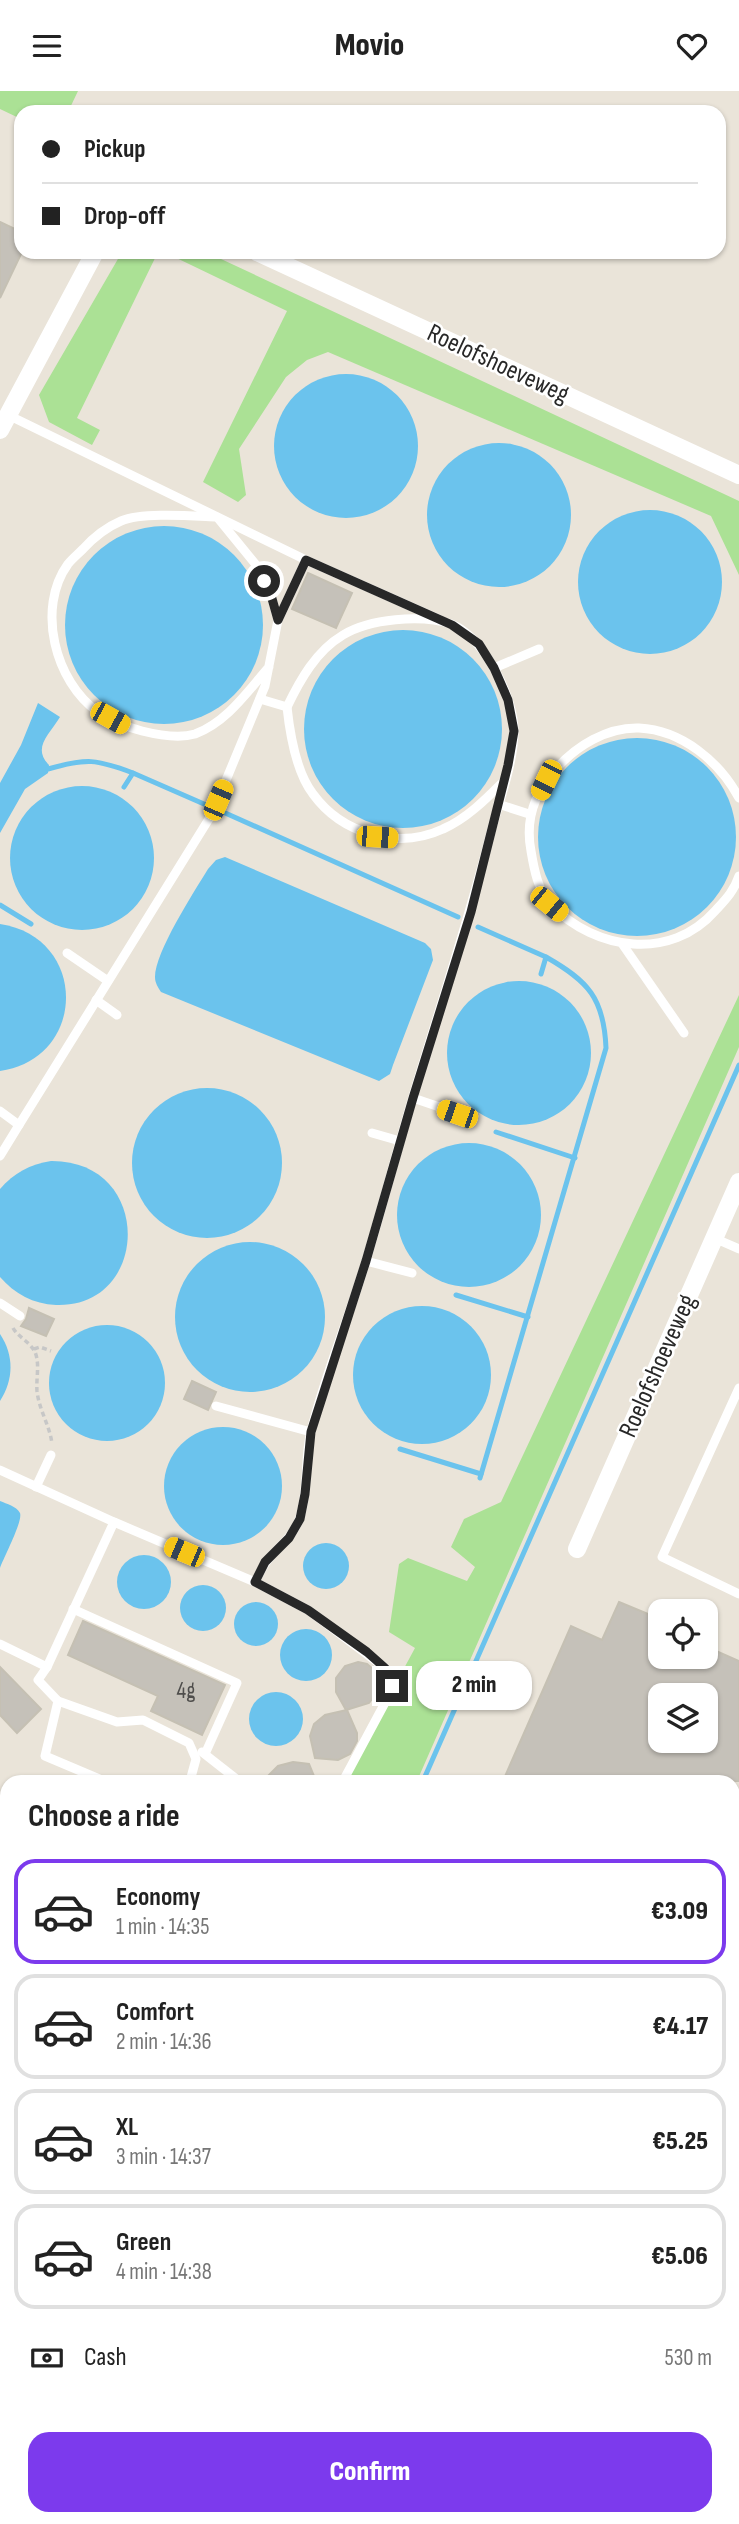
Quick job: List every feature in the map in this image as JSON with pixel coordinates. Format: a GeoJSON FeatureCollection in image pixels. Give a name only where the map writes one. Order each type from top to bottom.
{"type":"FeatureCollection","features":[{"type":"Feature","properties":{"kind":"street"},"geometry":{"type":"LineString","coordinates":[[4,422],[91,259]]}},
{"type":"Feature","properties":{"kind":"street","name":"Roelofshoeveweg"},"geometry":{"type":"LineString","coordinates":[[272,259],[739,475]]}},
{"type":"Feature","properties":{"kind":"street","name":"Roelofshoeveweg"},"geometry":{"type":"LineString","coordinates":[[577,1549],[739,1182]]}},
{"type":"Feature","properties":{"kind":"lane"},"geometry":{"type":"LineString","coordinates":[[4,422],[452,625],[479,644],[494,668],[508,700],[514,731],[471,912],[366,1261],[311,1432],[300,1519],[289,1538],[265,1562],[255,1582]]}},
{"type":"Feature","properties":{"kind":"lane"},"geometry":{"type":"LineString","coordinates":[[269,667],[226,716],[193,734],[161,736],[124,726],[97,711],[73,686],[58,656],[52,626],[55,595],[67,565],[93,538],[122,520],[165,515],[217,517],[257,566],[271,595],[278,620]]}},
{"type":"Feature","properties":{"kind":"lane"},"geometry":{"type":"LineString","coordinates":[[0,1156],[212,814],[265,686],[278,620],[306,560]]}},
{"type":"Feature","properties":{"kind":"lane"},"geometry":{"type":"LineString","coordinates":[[452,625],[420,619],[376,621],[343,635],[317,657],[287,707],[290,735],[298,761],[312,793],[339,820],[377,837],[409,839],[443,829],[478,806],[504,782]]}},
{"type":"Feature","properties":{"kind":"lane"},"geometry":{"type":"LineString","coordinates":[[494,668],[539,649]]}},
{"type":"Feature","properties":{"kind":"lane"},"geometry":{"type":"LineString","coordinates":[[260,699],[287,707]]}},
{"type":"Feature","properties":{"kind":"lane"},"geometry":{"type":"LineString","coordinates":[[739,798],[728,777],[702,753],[671,735],[638,728],[602,735],[569,753],[546,780],[530,814],[530,846],[536,876],[549,904],[572,922],[599,937],[624,945],[667,942],[703,925],[734,890],[739,876]]}},
{"type":"Feature","properties":{"kind":"lane"},"geometry":{"type":"LineString","coordinates":[[498,804],[530,814]]}},
{"type":"Feature","properties":{"kind":"lane"},"geometry":{"type":"LineString","coordinates":[[624,945],[684,1033]]}},
{"type":"Feature","properties":{"kind":"lane"},"geometry":{"type":"LineString","coordinates":[[67,953],[108,981]]}},
{"type":"Feature","properties":{"kind":"lane"},"geometry":{"type":"LineString","coordinates":[[96,1000],[117,1015]]}},
{"type":"Feature","properties":{"kind":"lane"},"geometry":{"type":"LineString","coordinates":[[413,1098],[457,1114]]}},
{"type":"Feature","properties":{"kind":"lane"},"geometry":{"type":"LineString","coordinates":[[0,1111],[19,1125]]}},
{"type":"Feature","properties":{"kind":"lane"},"geometry":{"type":"LineString","coordinates":[[372,1133],[400,1141]]}},
{"type":"Feature","properties":{"kind":"lane"},"geometry":{"type":"LineString","coordinates":[[714,1238],[739,1249]]}},
{"type":"Feature","properties":{"kind":"lane"},"geometry":{"type":"LineString","coordinates":[[366,1261],[412,1273]]}},
{"type":"Feature","properties":{"kind":"lane"},"geometry":{"type":"LineString","coordinates":[[0,1303],[20,1316]]}},
{"type":"Feature","properties":{"kind":"lane"},"geometry":{"type":"LineString","coordinates":[[739,1388],[662,1557],[739,1594]]}},
{"type":"Feature","properties":{"kind":"lane"},"geometry":{"type":"LineString","coordinates":[[216,1406],[311,1432]]}},
{"type":"Feature","properties":{"kind":"lane"},"geometry":{"type":"LineString","coordinates":[[36,1487],[51,1455]]}},
{"type":"Feature","properties":{"kind":"lane"},"geometry":{"type":"LineString","coordinates":[[0,1471],[255,1582],[308,1610],[385,1668],[392,1686],[347,1775]]}},
{"type":"Feature","properties":{"kind":"lane"},"geometry":{"type":"LineString","coordinates":[[114,1522],[47,1667],[38,1680],[58,1701],[117,1722],[143,1720],[189,1743],[231,1775]]}},
{"type":"Feature","properties":{"kind":"lane"},"geometry":{"type":"LineString","coordinates":[[74,1609],[237,1683],[205,1754]]}},
{"type":"Feature","properties":{"kind":"lane"},"geometry":{"type":"LineString","coordinates":[[0,1644],[47,1667]]}},
{"type":"Feature","properties":{"kind":"lane"},"geometry":{"type":"LineString","coordinates":[[58,1701],[45,1756],[90,1775]]}},
{"type":"Feature","properties":{"kind":"lane"},"geometry":{"type":"LineString","coordinates":[[189,1743],[197,1759],[192,1775]]}},
{"type":"Feature","properties":{"kind":"path"},"geometry":{"type":"LineString","coordinates":[[10,1323],[15,1332],[33,1349],[37,1359],[37,1390],[41,1412],[51,1433],[51,1455]]}},
{"type":"Feature","properties":{"kind":"path"},"geometry":{"type":"LineString","coordinates":[[33,1349],[40,1347],[51,1351]]}},
{"type":"Feature","properties":{"kind":"green space"},"geometry":{"type":"Polygon","coordinates":[[[0,91],[78,91],[71,105],[14,105],[14,116],[0,109],[0,91]]]}},
{"type":"Feature","properties":{"kind":"green space"},"geometry":{"type":"Polygon","coordinates":[[[118,259],[155,259],[77,418],[100,430],[92,445],[49,422],[39,395],[118,259]]]}},
{"type":"Feature","properties":{"kind":"green space"},"geometry":{"type":"Polygon","coordinates":[[[179,259],[221,259],[739,501],[739,575],[711,516],[328,352],[307,360],[286,377],[239,449],[246,495],[238,502],[203,482],[287,311],[179,259]]]}},
{"type":"Feature","properties":{"kind":"green space"},"geometry":{"type":"Polygon","coordinates":[[[739,995],[739,1047],[420,1775],[346,1775],[415,1648],[389,1632],[399,1564],[408,1558],[467,1581],[475,1567],[451,1547],[464,1519],[501,1502],[739,995]]]}},
{"type":"Feature","properties":{"kind":"water"},"geometry":{"type":"Polygon","coordinates":[[[346,374],[373,380],[397,395],[412,419],[418,446],[412,473],[397,497],[373,512],[346,518],[319,512],[295,497],[280,473],[274,446],[280,419],[295,395],[319,380],[346,374]]]}},
{"type":"Feature","properties":{"kind":"water"},"geometry":{"type":"Polygon","coordinates":[[[499,443],[526,449],[550,464],[565,488],[571,515],[565,542],[550,566],[526,581],[499,587],[472,581],[448,566],[433,542],[427,515],[433,488],[448,464],[472,449],[499,443]]]}},
{"type":"Feature","properties":{"kind":"water"},"geometry":{"type":"Polygon","coordinates":[[[650,510],[677,516],[701,531],[716,555],[722,582],[716,609],[701,633],[677,648],[650,654],[623,648],[599,633],[584,609],[578,582],[584,555],[599,531],[623,516],[650,510]]]}},
{"type":"Feature","properties":{"kind":"water"},"geometry":{"type":"Polygon","coordinates":[[[164,526],[202,533],[219,542],[234,555],[247,570],[256,587],[263,625],[256,663],[247,680],[234,695],[219,708],[202,717],[164,724],[126,717],[109,708],[94,695],[81,680],[72,663],[65,625],[72,587],[81,570],[94,555],[109,542],[126,533],[164,526]]]}},
{"type":"Feature","properties":{"kind":"water"},"geometry":{"type":"Polygon","coordinates":[[[403,630],[441,637],[458,646],[473,659],[486,674],[495,691],[502,729],[495,767],[486,784],[473,799],[458,812],[441,821],[403,828],[365,821],[348,812],[333,799],[320,784],[311,767],[304,729],[311,691],[320,674],[333,659],[348,646],[365,637],[403,630]]]}},
{"type":"Feature","properties":{"kind":"water"},"geometry":{"type":"Polygon","coordinates":[[[38,703],[60,717],[42,747],[44,759],[49,765],[48,773],[25,789],[0,833],[0,783],[21,745],[38,703]]]}},
{"type":"Feature","properties":{"kind":"water"},"geometry":{"type":"Polygon","coordinates":[[[637,738],[675,745],[692,754],[707,767],[720,782],[729,799],[736,837],[729,875],[720,892],[707,907],[692,920],[675,929],[637,936],[599,929],[582,920],[567,907],[554,892],[545,875],[538,837],[545,799],[554,782],[567,767],[582,754],[599,745],[637,738]]]}},
{"type":"Feature","properties":{"kind":"water"},"geometry":{"type":"Polygon","coordinates":[[[82,786],[109,792],[133,807],[148,831],[154,858],[148,885],[133,909],[109,924],[82,930],[55,924],[31,909],[16,885],[10,858],[16,831],[31,807],[55,792],[82,786]]]}},
{"type":"Feature","properties":{"kind":"water"},"geometry":{"type":"Polygon","coordinates":[[[225,857],[425,943],[431,949],[433,960],[390,1074],[379,1081],[161,992],[155,977],[168,938],[208,869],[216,860],[225,857]]]}},
{"type":"Feature","properties":{"kind":"water"},"geometry":{"type":"Polygon","coordinates":[[[0,924],[29,934],[50,951],[62,973],[66,997],[62,1022],[50,1044],[29,1061],[0,1071],[0,924]]]}},
{"type":"Feature","properties":{"kind":"water"},"geometry":{"type":"Polygon","coordinates":[[[519,981],[546,987],[570,1002],[585,1026],[591,1053],[585,1080],[570,1104],[546,1119],[519,1125],[492,1119],[468,1104],[453,1080],[447,1053],[453,1026],[468,1002],[492,987],[519,981]]]}},
{"type":"Feature","properties":{"kind":"water"},"geometry":{"type":"Polygon","coordinates":[[[207,1088],[236,1094],[260,1110],[276,1134],[282,1163],[276,1192],[260,1216],[236,1232],[207,1238],[178,1232],[154,1216],[138,1192],[132,1163],[138,1134],[154,1110],[178,1094],[207,1088]]]}},
{"type":"Feature","properties":{"kind":"water"},"geometry":{"type":"Polygon","coordinates":[[[469,1143],[496,1149],[520,1164],[535,1188],[541,1215],[535,1242],[520,1266],[496,1281],[469,1287],[442,1281],[418,1266],[403,1242],[397,1215],[403,1188],[418,1164],[442,1149],[469,1143]]]}},
{"type":"Feature","properties":{"kind":"water"},"geometry":{"type":"Polygon","coordinates":[[[51,1161],[85,1167],[109,1183],[123,1207],[128,1234],[123,1260],[110,1284],[87,1300],[56,1305],[25,1297],[0,1277],[0,1189],[23,1170],[51,1161]]]}},
{"type":"Feature","properties":{"kind":"water"},"geometry":{"type":"Polygon","coordinates":[[[250,1242],[279,1248],[303,1264],[319,1288],[325,1317],[319,1346],[303,1370],[279,1386],[250,1392],[221,1386],[197,1370],[181,1346],[175,1317],[181,1288],[197,1264],[221,1248],[250,1242]]]}},
{"type":"Feature","properties":{"kind":"water"},"geometry":{"type":"Polygon","coordinates":[[[422,1306],[449,1311],[471,1326],[486,1348],[491,1375],[486,1402],[471,1424],[449,1439],[422,1444],[395,1439],[373,1424],[358,1402],[353,1375],[358,1348],[373,1326],[395,1311],[422,1306]]]}},
{"type":"Feature","properties":{"kind":"water"},"geometry":{"type":"Polygon","coordinates":[[[107,1325],[129,1329],[148,1342],[161,1361],[165,1383],[161,1405],[148,1424],[129,1437],[107,1441],[85,1437],[66,1424],[53,1405],[49,1383],[53,1361],[66,1342],[85,1329],[107,1325]]]}},
{"type":"Feature","properties":{"kind":"water"},"geometry":{"type":"Polygon","coordinates":[[[0,1334],[8,1350],[10,1376],[0,1401],[0,1334]]]}},
{"type":"Feature","properties":{"kind":"water"},"geometry":{"type":"Polygon","coordinates":[[[223,1427],[246,1432],[265,1444],[277,1463],[282,1486],[277,1509],[265,1528],[246,1540],[223,1545],[200,1540],[181,1528],[169,1509],[164,1486],[169,1463],[181,1444],[200,1432],[223,1427]]]}},
{"type":"Feature","properties":{"kind":"water"},"geometry":{"type":"Polygon","coordinates":[[[0,1501],[16,1509],[20,1517],[0,1568],[0,1501]]]}},
{"type":"Feature","properties":{"kind":"water"},"geometry":{"type":"Polygon","coordinates":[[[326,1543],[342,1550],[349,1566],[342,1582],[326,1589],[310,1582],[303,1566],[310,1550],[326,1543]]]}},
{"type":"Feature","properties":{"kind":"water"},"geometry":{"type":"Polygon","coordinates":[[[144,1555],[163,1563],[171,1582],[163,1601],[144,1609],[125,1601],[117,1582],[125,1563],[144,1555]]]}},
{"type":"Feature","properties":{"kind":"water"},"geometry":{"type":"Polygon","coordinates":[[[203,1585],[219,1592],[226,1608],[219,1624],[203,1631],[187,1624],[180,1608],[187,1592],[203,1585]]]}},
{"type":"Feature","properties":{"kind":"water"},"geometry":{"type":"Polygon","coordinates":[[[256,1602],[265,1603],[272,1608],[277,1615],[277,1633],[272,1640],[265,1645],[256,1646],[247,1645],[240,1640],[235,1633],[234,1624],[235,1615],[240,1608],[247,1603],[256,1602]]]}},
{"type":"Feature","properties":{"kind":"water"},"geometry":{"type":"Polygon","coordinates":[[[306,1629],[316,1631],[324,1637],[330,1645],[330,1665],[324,1673],[316,1679],[306,1681],[296,1679],[288,1673],[282,1665],[280,1655],[282,1645],[288,1637],[296,1631],[306,1629]]]}},
{"type":"Feature","properties":{"kind":"water"},"geometry":{"type":"Polygon","coordinates":[[[276,1692],[295,1700],[303,1719],[295,1738],[276,1746],[257,1738],[249,1719],[257,1700],[276,1692]]]}},
{"type":"Feature","properties":{"kind":"building"},"geometry":{"type":"Polygon","coordinates":[[[0,222],[14,229],[14,259],[19,259],[0,298],[0,222]]]}},
{"type":"Feature","properties":{"kind":"building"},"geometry":{"type":"Polygon","coordinates":[[[308,573],[352,593],[336,628],[292,609],[308,573]]]}},
{"type":"Feature","properties":{"kind":"building"},"geometry":{"type":"Polygon","coordinates":[[[29,1308],[54,1319],[46,1336],[21,1326],[29,1308]]]}},
{"type":"Feature","properties":{"kind":"building"},"geometry":{"type":"Polygon","coordinates":[[[192,1381],[216,1392],[208,1410],[184,1399],[192,1381]]]}},
{"type":"Feature","properties":{"kind":"building"},"geometry":{"type":"Polygon","coordinates":[[[619,1602],[648,1614],[648,1669],[718,1669],[718,1652],[739,1661],[739,1775],[506,1775],[571,1626],[602,1640],[619,1602]]]}},
{"type":"Feature","properties":{"kind":"building"},"geometry":{"type":"Polygon","coordinates":[[[83,1621],[225,1685],[202,1735],[151,1711],[158,1696],[68,1655],[83,1621]]]}},
{"type":"Feature","properties":{"kind":"building"},"geometry":{"type":"Polygon","coordinates":[[[358,1662],[367,1664],[374,1670],[378,1677],[379,1690],[369,1703],[346,1710],[336,1692],[336,1678],[345,1666],[358,1662]]]}},
{"type":"Feature","properties":{"kind":"building"},"geometry":{"type":"Polygon","coordinates":[[[0,1667],[41,1709],[17,1733],[0,1715],[0,1667]]]}},
{"type":"Feature","properties":{"kind":"building"},"geometry":{"type":"Polygon","coordinates":[[[347,1710],[357,1733],[357,1741],[350,1754],[338,1760],[315,1758],[310,1736],[314,1724],[325,1715],[347,1710]]]}},
{"type":"Feature","properties":{"kind":"building"},"geometry":{"type":"Polygon","coordinates":[[[293,1762],[309,1764],[314,1775],[269,1775],[278,1766],[293,1762]]]}},
{"type":"Feature","properties":{"kind":"waterway"},"geometry":{"type":"LineString","coordinates":[[48,769],[91,762],[133,773]]}},
{"type":"Feature","properties":{"kind":"waterway"},"geometry":{"type":"LineString","coordinates":[[124,787],[133,773],[204,804]]}},
{"type":"Feature","properties":{"kind":"waterway"},"geometry":{"type":"LineString","coordinates":[[223,812],[458,917]]}},
{"type":"Feature","properties":{"kind":"waterway"},"geometry":{"type":"LineString","coordinates":[[0,905],[31,924]]}},
{"type":"Feature","properties":{"kind":"waterway"},"geometry":{"type":"LineString","coordinates":[[478,927],[546,957]]}},
{"type":"Feature","properties":{"kind":"waterway"},"geometry":{"type":"LineString","coordinates":[[480,1478],[606,1048],[602,1016],[583,983],[546,957],[541,974]]}},
{"type":"Feature","properties":{"kind":"waterway"},"geometry":{"type":"LineString","coordinates":[[426,1775],[739,1065]]}},
{"type":"Feature","properties":{"kind":"waterway"},"geometry":{"type":"LineString","coordinates":[[496,1132],[575,1158]]}},
{"type":"Feature","properties":{"kind":"waterway"},"geometry":{"type":"LineString","coordinates":[[456,1295],[528,1317]]}},
{"type":"Feature","properties":{"kind":"waterway"},"geometry":{"type":"LineString","coordinates":[[400,1449],[481,1474]]}},
{"type":"Feature","properties":{"kind":"route"},"geometry":{"type":"LineString","coordinates":[[264,581],[278,620],[306,560],[452,625],[479,644],[494,668],[508,700],[514,731],[471,912],[366,1261],[311,1432],[300,1519],[289,1538],[265,1562],[255,1582],[308,1610],[367,1652],[385,1668],[392,1686]]}}]}
